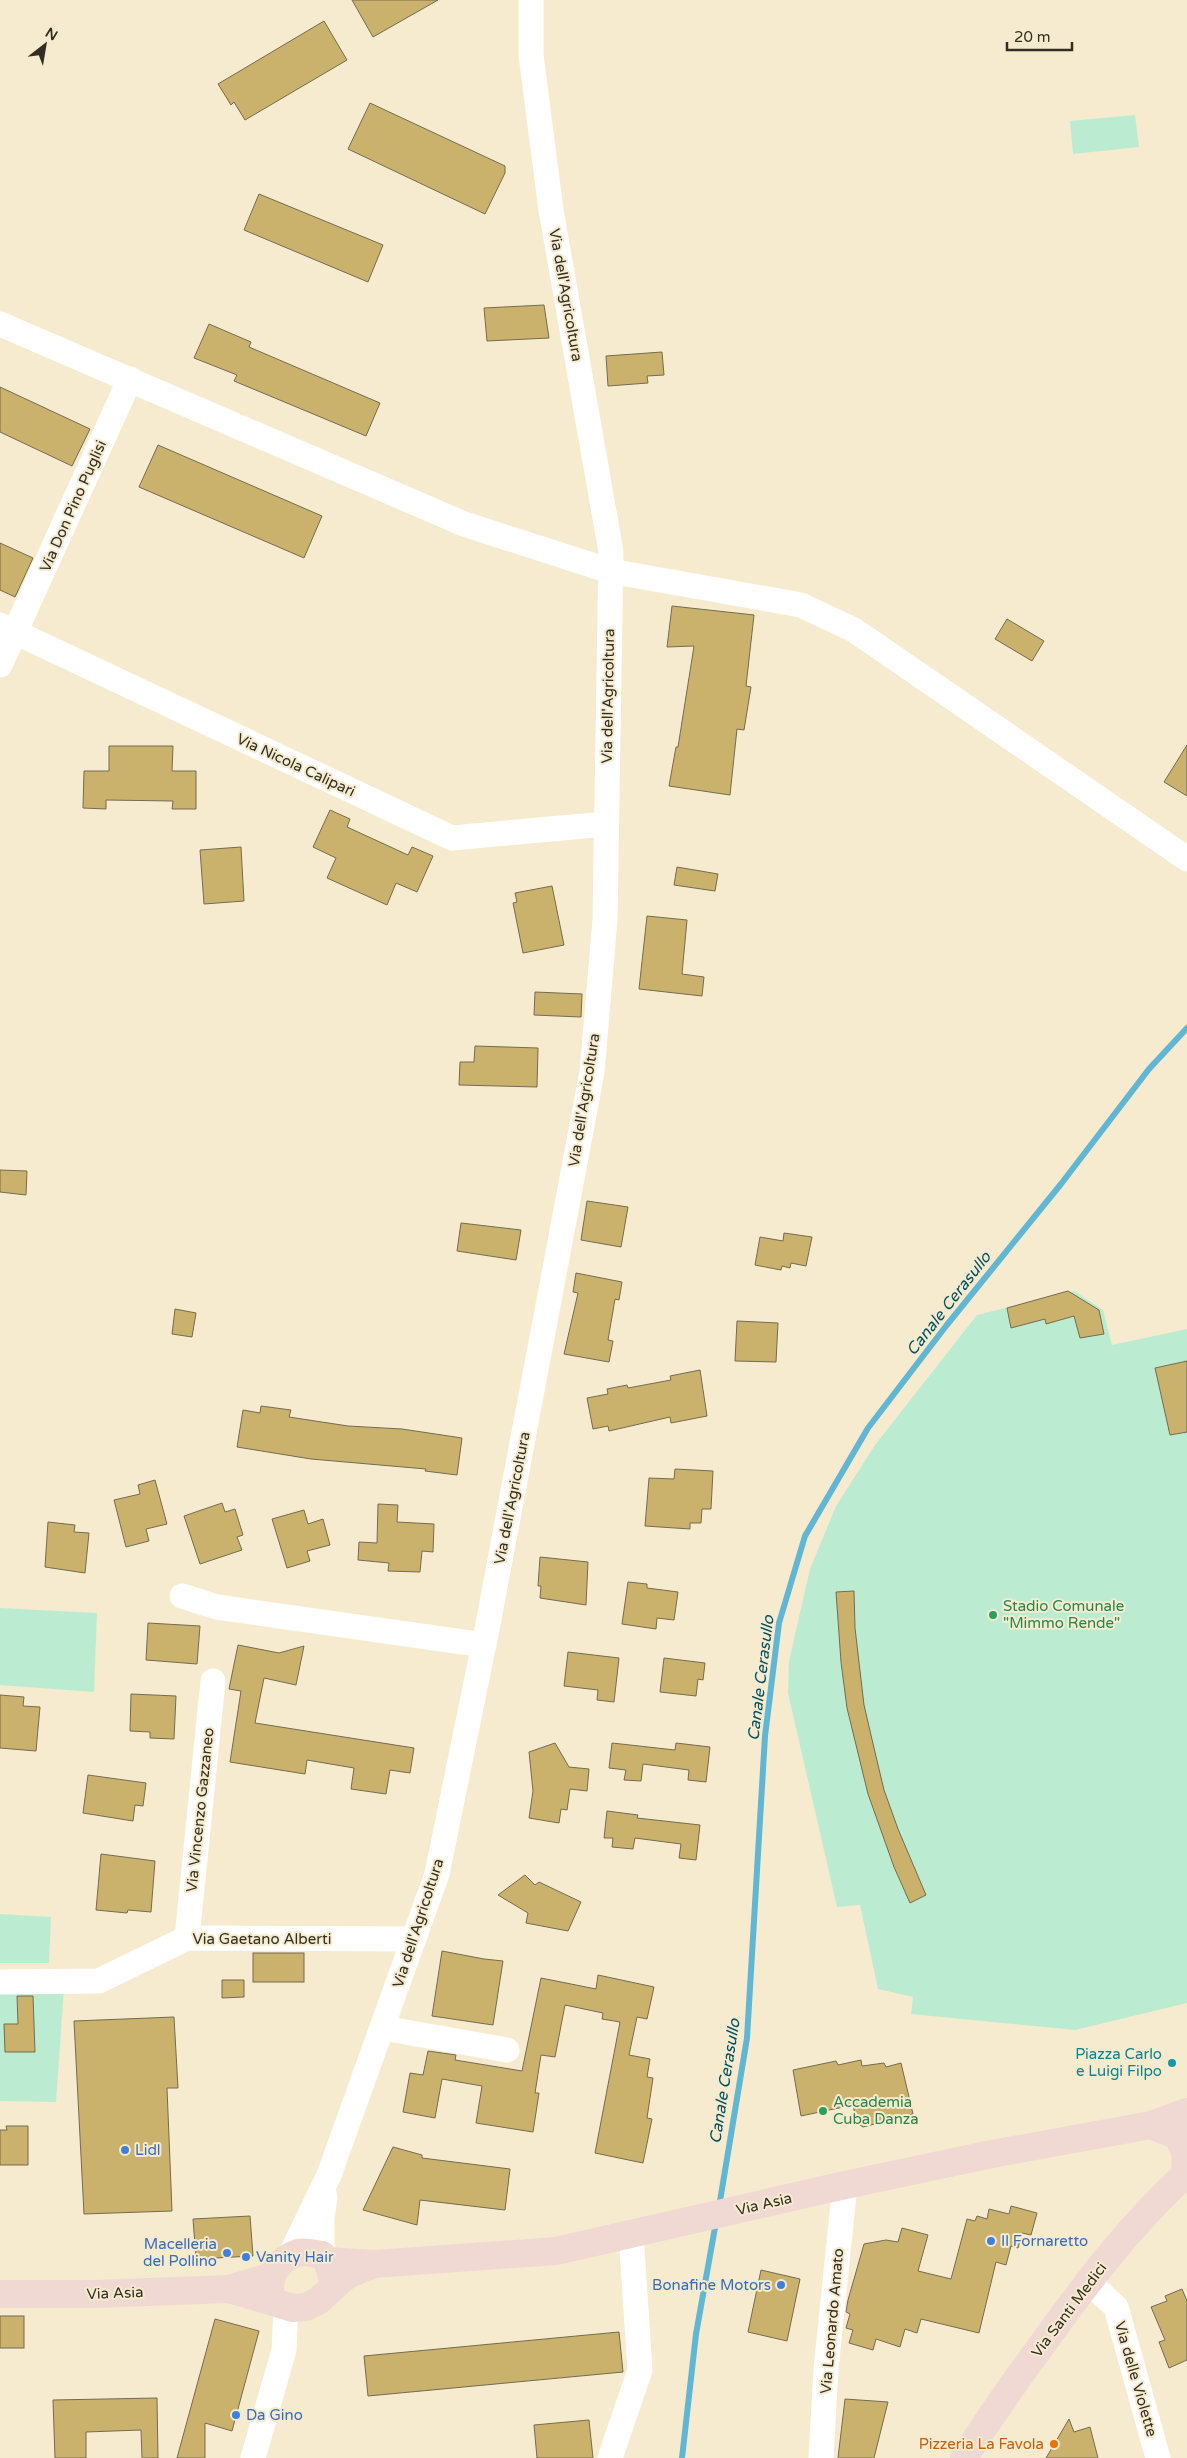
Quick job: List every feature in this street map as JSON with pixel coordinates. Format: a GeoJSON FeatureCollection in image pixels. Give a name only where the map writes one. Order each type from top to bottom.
{"type":"FeatureCollection","features":[{"type":"Feature","properties":{"kind":"street","name":"Via dell'Agricoltura"},"geometry":{"type":"LineString","coordinates":[[289,2258],[329,2175],[437,1874],[484,1645],[592,1072],[605,920],[611,552],[551,210],[531,55],[530,0]]}},
{"type":"Feature","properties":{"kind":"street"},"geometry":{"type":"LineString","coordinates":[[0,324],[464,524],[610,571],[801,605],[854,630],[1187,859]]}},
{"type":"Feature","properties":{"kind":"street","name":"Via Don Pino Puglisi"},"geometry":{"type":"LineString","coordinates":[[0,665],[8,629],[130,379]]}},
{"type":"Feature","properties":{"kind":"street","name":"Via Nicola Calipari"},"geometry":{"type":"LineString","coordinates":[[8,629],[452,838],[606,824]]}},
{"type":"Feature","properties":{"kind":"street"},"geometry":{"type":"LineString","coordinates":[[182,1596],[217,1607],[484,1645]]}},
{"type":"Feature","properties":{"kind":"street","name":"Via Vincenzo Gazzaneo"},"geometry":{"type":"LineString","coordinates":[[187,1938],[213,1681]]}},
{"type":"Feature","properties":{"kind":"street","name":"Via Gaetano Alberti"},"geometry":{"type":"LineString","coordinates":[[0,1982],[99,1981],[187,1938],[414,1939]]}},
{"type":"Feature","properties":{"kind":"street"},"geometry":{"type":"LineString","coordinates":[[383,2028],[507,2050]]}},
{"type":"Feature","properties":{"kind":"street","name":"Via Asia"},"geometry":{"type":"LineString","coordinates":[[324,2258],[374,2264],[556,2251],[845,2185],[992,2154],[1152,2125],[1187,2112]]}},
{"type":"Feature","properties":{"kind":"street"},"geometry":{"type":"LineString","coordinates":[[1152,2125],[1178,2136],[1185,2152],[1186,2174]]}},
{"type":"Feature","properties":{"kind":"street","name":"Via Asia"},"geometry":{"type":"LineString","coordinates":[[1152,2125],[1187,2126]]}},
{"type":"Feature","properties":{"kind":"street","name":"Via Santi Medici"},"geometry":{"type":"LineString","coordinates":[[964,2458],[989,2418],[1088,2282],[1133,2228],[1186,2174]]}},
{"type":"Feature","properties":{"kind":"street","name":"Via dell'Agricoltura"},"geometry":{"type":"LineString","coordinates":[[324,2258],[322,2218],[329,2175]]}},
{"type":"Feature","properties":{"kind":"street","name":"Via Leonardo Amato"},"geometry":{"type":"LineString","coordinates":[[820,2458],[826,2369],[845,2185]]}},
{"type":"Feature","properties":{"kind":"street"},"geometry":{"type":"LineString","coordinates":[[610,2458],[640,2370],[632,2234]]}},
{"type":"Feature","properties":{"kind":"street"},"geometry":{"type":"LineString","coordinates":[[253,2458],[284,2350],[304,2318],[324,2296],[333,2273],[324,2258],[299,2252],[278,2265],[270,2278],[271,2296],[283,2305],[306,2307],[324,2296]]}},
{"type":"Feature","properties":{"kind":"street","name":"Via Asia"},"geometry":{"type":"LineString","coordinates":[[324,2296],[347,2274],[374,2264]]}},
{"type":"Feature","properties":{"kind":"street","name":"Via Asia"},"geometry":{"type":"LineString","coordinates":[[0,2294],[96,2294],[229,2289],[270,2278]]}},
{"type":"Feature","properties":{"kind":"street","name":"Via delle Violette"},"geometry":{"type":"LineString","coordinates":[[1088,2282],[1116,2307],[1158,2458]]}},
{"type":"Feature","properties":{"kind":"street","name":"Via Asia"},"geometry":{"type":"LineString","coordinates":[[229,2289],[283,2305]]}},
{"type":"Feature","properties":{"kind":"street"},"geometry":{"type":"LineString","coordinates":[[283,2305],[284,2350]]}},
{"type":"Feature","properties":{"kind":"green space"},"geometry":{"type":"Polygon","coordinates":[[[1135,115],[1139,147],[1073,154],[1070,121],[1135,115]]]}},
{"type":"Feature","properties":{"kind":"green space","name":"Stadio Comunale \"Mimmo Rende\""},"geometry":{"type":"Polygon","coordinates":[[[1074,1291],[1103,1310],[1112,1345],[1187,1329],[1187,2003],[1075,2030],[911,2014],[913,1997],[878,1989],[860,1905],[837,1907],[788,1693],[789,1661],[810,1569],[836,1506],[875,1445],[977,1315],[1074,1291]]]}},
{"type":"Feature","properties":{"kind":"green space"},"geometry":{"type":"Polygon","coordinates":[[[0,1608],[97,1613],[94,1692],[0,1685],[0,1608]]]}},
{"type":"Feature","properties":{"kind":"green space"},"geometry":{"type":"Polygon","coordinates":[[[0,1914],[51,1917],[49,1963],[0,1963],[0,1914]]]}},
{"type":"Feature","properties":{"kind":"green space"},"geometry":{"type":"Polygon","coordinates":[[[64,1988],[56,2102],[0,2101],[0,1990],[64,1988]]]}},
{"type":"Feature","properties":{"kind":"building"},"geometry":{"type":"Polygon","coordinates":[[[352,0],[438,0],[373,37],[352,0]]]}},
{"type":"Feature","properties":{"kind":"building"},"geometry":{"type":"Polygon","coordinates":[[[324,21],[347,60],[245,120],[234,102],[231,105],[218,84],[324,21]]]}},
{"type":"Feature","properties":{"kind":"building"},"geometry":{"type":"Polygon","coordinates":[[[370,103],[505,166],[505,173],[485,214],[348,149],[370,103]]]}},
{"type":"Feature","properties":{"kind":"building"},"geometry":{"type":"Polygon","coordinates":[[[259,194],[383,245],[368,282],[244,230],[259,194]]]}},
{"type":"Feature","properties":{"kind":"building"},"geometry":{"type":"Polygon","coordinates":[[[544,305],[549,338],[487,341],[484,308],[544,305]]]}},
{"type":"Feature","properties":{"kind":"building"},"geometry":{"type":"Polygon","coordinates":[[[209,324],[251,342],[249,347],[380,403],[366,436],[234,381],[237,375],[194,358],[209,324]]]}},
{"type":"Feature","properties":{"kind":"building"},"geometry":{"type":"Polygon","coordinates":[[[662,352],[664,375],[647,376],[648,383],[608,386],[606,356],[662,352]]]}},
{"type":"Feature","properties":{"kind":"building"},"geometry":{"type":"Polygon","coordinates":[[[0,387],[90,429],[72,466],[0,432],[0,387]]]}},
{"type":"Feature","properties":{"kind":"building"},"geometry":{"type":"Polygon","coordinates":[[[158,445],[322,516],[304,558],[139,487],[158,445]]]}},
{"type":"Feature","properties":{"kind":"building"},"geometry":{"type":"Polygon","coordinates":[[[0,543],[33,558],[15,597],[0,590],[0,543]]]}},
{"type":"Feature","properties":{"kind":"building"},"geometry":{"type":"Polygon","coordinates":[[[672,606],[754,615],[746,686],[751,687],[744,730],[737,729],[730,795],[669,786],[676,747],[678,747],[694,646],[667,647],[672,606]]]}},
{"type":"Feature","properties":{"kind":"building"},"geometry":{"type":"Polygon","coordinates":[[[1007,619],[1044,641],[1032,661],[995,639],[1007,619]]]}},
{"type":"Feature","properties":{"kind":"building"},"geometry":{"type":"Polygon","coordinates":[[[1187,745],[1187,796],[1164,782],[1187,745]]]}},
{"type":"Feature","properties":{"kind":"building"},"geometry":{"type":"Polygon","coordinates":[[[109,746],[173,746],[172,771],[196,771],[196,809],[172,809],[173,801],[106,800],[106,809],[83,808],[84,771],[109,771],[109,746]]]}},
{"type":"Feature","properties":{"kind":"building"},"geometry":{"type":"Polygon","coordinates":[[[330,810],[350,819],[347,827],[408,855],[412,847],[433,856],[417,892],[396,883],[387,905],[327,878],[336,858],[313,847],[330,810]]]}},
{"type":"Feature","properties":{"kind":"building"},"geometry":{"type":"Polygon","coordinates":[[[241,847],[244,901],[204,904],[200,850],[241,847]]]}},
{"type":"Feature","properties":{"kind":"building"},"geometry":{"type":"Polygon","coordinates":[[[677,867],[718,874],[715,891],[674,885],[677,867]]]}},
{"type":"Feature","properties":{"kind":"building"},"geometry":{"type":"Polygon","coordinates":[[[552,886],[564,945],[523,953],[513,903],[517,902],[515,893],[552,886]]]}},
{"type":"Feature","properties":{"kind":"building"},"geometry":{"type":"Polygon","coordinates":[[[647,916],[687,920],[682,974],[704,977],[702,996],[639,989],[647,916]]]}},
{"type":"Feature","properties":{"kind":"building"},"geometry":{"type":"Polygon","coordinates":[[[535,992],[582,994],[581,1017],[534,1015],[535,992]]]}},
{"type":"Feature","properties":{"kind":"building"},"geometry":{"type":"Polygon","coordinates":[[[475,1046],[538,1048],[537,1087],[459,1085],[460,1062],[474,1062],[475,1046]]]}},
{"type":"Feature","properties":{"kind":"building"},"geometry":{"type":"Polygon","coordinates":[[[0,1170],[27,1171],[26,1195],[0,1192],[0,1170]]]}},
{"type":"Feature","properties":{"kind":"building"},"geometry":{"type":"Polygon","coordinates":[[[587,1201],[628,1207],[621,1247],[581,1240],[587,1201]]]}},
{"type":"Feature","properties":{"kind":"building"},"geometry":{"type":"Polygon","coordinates":[[[461,1223],[521,1230],[516,1260],[457,1251],[461,1223]]]}},
{"type":"Feature","properties":{"kind":"building"},"geometry":{"type":"Polygon","coordinates":[[[784,1233],[812,1237],[806,1266],[791,1263],[790,1268],[782,1266],[781,1270],[755,1265],[760,1237],[783,1241],[784,1233]]]}},
{"type":"Feature","properties":{"kind":"building"},"geometry":{"type":"Polygon","coordinates":[[[576,1273],[622,1282],[619,1300],[615,1299],[608,1340],[613,1341],[609,1362],[564,1354],[578,1293],[573,1292],[576,1273]]]}},
{"type":"Feature","properties":{"kind":"building"},"geometry":{"type":"Polygon","coordinates":[[[1068,1291],[1099,1310],[1104,1334],[1080,1338],[1074,1316],[1046,1324],[1045,1319],[1011,1328],[1007,1308],[1068,1291]]]}},
{"type":"Feature","properties":{"kind":"building"},"geometry":{"type":"Polygon","coordinates":[[[175,1309],[196,1313],[192,1337],[172,1334],[175,1309]]]}},
{"type":"Feature","properties":{"kind":"building"},"geometry":{"type":"Polygon","coordinates":[[[737,1321],[778,1323],[776,1362],[735,1361],[737,1321]]]}},
{"type":"Feature","properties":{"kind":"building"},"geometry":{"type":"Polygon","coordinates":[[[1187,1361],[1187,1432],[1170,1435],[1155,1368],[1187,1361]]]}},
{"type":"Feature","properties":{"kind":"building"},"geometry":{"type":"Polygon","coordinates":[[[700,1370],[707,1416],[671,1423],[670,1417],[609,1431],[608,1426],[593,1429],[587,1398],[608,1394],[607,1389],[627,1385],[628,1388],[671,1380],[670,1376],[700,1370]]]}},
{"type":"Feature","properties":{"kind":"building"},"geometry":{"type":"Polygon","coordinates":[[[261,1406],[291,1410],[289,1417],[348,1426],[402,1429],[462,1438],[457,1475],[425,1471],[426,1469],[311,1459],[237,1447],[243,1410],[260,1413],[261,1406]]]}},
{"type":"Feature","properties":{"kind":"building"},"geometry":{"type":"Polygon","coordinates":[[[675,1469],[713,1471],[711,1509],[702,1509],[701,1523],[690,1523],[690,1529],[645,1526],[649,1478],[674,1479],[675,1469]]]}},
{"type":"Feature","properties":{"kind":"building"},"geometry":{"type":"Polygon","coordinates":[[[155,1480],[167,1524],[146,1529],[149,1541],[126,1547],[114,1500],[140,1494],[138,1485],[155,1480]]]}},
{"type":"Feature","properties":{"kind":"building"},"geometry":{"type":"Polygon","coordinates":[[[222,1503],[225,1512],[235,1509],[243,1535],[237,1537],[242,1550],[200,1564],[184,1516],[222,1503]]]}},
{"type":"Feature","properties":{"kind":"building"},"geometry":{"type":"Polygon","coordinates":[[[378,1504],[398,1505],[397,1522],[434,1524],[433,1552],[422,1551],[420,1572],[388,1571],[389,1563],[358,1560],[359,1542],[377,1543],[378,1504]]]}},
{"type":"Feature","properties":{"kind":"building"},"geometry":{"type":"Polygon","coordinates":[[[304,1510],[308,1524],[323,1519],[330,1545],[307,1551],[310,1561],[287,1568],[272,1519],[304,1510]]]}},
{"type":"Feature","properties":{"kind":"building"},"geometry":{"type":"Polygon","coordinates":[[[48,1522],[75,1525],[74,1532],[89,1533],[85,1573],[45,1567],[48,1522]]]}},
{"type":"Feature","properties":{"kind":"building"},"geometry":{"type":"Polygon","coordinates":[[[540,1557],[588,1562],[586,1605],[540,1598],[541,1586],[538,1586],[540,1557]]]}},
{"type":"Feature","properties":{"kind":"building"},"geometry":{"type":"Polygon","coordinates":[[[628,1582],[647,1584],[647,1588],[678,1592],[674,1620],[657,1618],[656,1629],[622,1624],[628,1582]]]}},
{"type":"Feature","properties":{"kind":"building"},"geometry":{"type":"Polygon","coordinates":[[[854,1591],[855,1628],[864,1705],[874,1748],[884,1790],[926,1895],[910,1903],[894,1867],[868,1794],[847,1708],[841,1662],[836,1592],[854,1591]]]}},
{"type":"Feature","properties":{"kind":"building"},"geometry":{"type":"Polygon","coordinates":[[[148,1623],[200,1626],[197,1664],[146,1660],[148,1623]]]}},
{"type":"Feature","properties":{"kind":"building"},"geometry":{"type":"Polygon","coordinates":[[[238,1645],[279,1653],[304,1646],[296,1685],[264,1678],[255,1723],[414,1748],[410,1773],[390,1770],[386,1794],[351,1789],[354,1768],[307,1760],[305,1774],[230,1762],[241,1691],[229,1689],[238,1645]]]}},
{"type":"Feature","properties":{"kind":"building"},"geometry":{"type":"Polygon","coordinates":[[[568,1652],[619,1658],[614,1702],[597,1700],[598,1690],[564,1686],[568,1652]]]}},
{"type":"Feature","properties":{"kind":"building"},"geometry":{"type":"Polygon","coordinates":[[[664,1658],[705,1663],[703,1680],[698,1679],[696,1696],[660,1692],[664,1658]]]}},
{"type":"Feature","properties":{"kind":"building"},"geometry":{"type":"Polygon","coordinates":[[[131,1694],[176,1696],[174,1739],[150,1738],[150,1732],[130,1731],[131,1694]]]}},
{"type":"Feature","properties":{"kind":"building"},"geometry":{"type":"Polygon","coordinates":[[[0,1695],[24,1697],[23,1706],[40,1707],[36,1751],[0,1748],[0,1695]]]}},
{"type":"Feature","properties":{"kind":"building"},"geometry":{"type":"Polygon","coordinates":[[[555,1743],[569,1767],[589,1769],[587,1791],[570,1789],[567,1810],[561,1809],[559,1823],[529,1818],[533,1791],[529,1752],[555,1743]]]}},
{"type":"Feature","properties":{"kind":"building"},"geometry":{"type":"Polygon","coordinates":[[[612,1743],[675,1750],[676,1743],[710,1747],[706,1782],[688,1780],[689,1770],[643,1764],[641,1781],[624,1780],[626,1770],[609,1768],[612,1743]]]}},
{"type":"Feature","properties":{"kind":"building"},"geometry":{"type":"Polygon","coordinates":[[[88,1775],[146,1783],[143,1806],[135,1805],[133,1821],[83,1813],[88,1775]]]}},
{"type":"Feature","properties":{"kind":"building"},"geometry":{"type":"Polygon","coordinates":[[[607,1811],[638,1815],[637,1818],[700,1825],[696,1860],[679,1858],[681,1844],[635,1838],[633,1849],[612,1847],[613,1838],[604,1838],[607,1811]]]}},
{"type":"Feature","properties":{"kind":"building"},"geometry":{"type":"Polygon","coordinates":[[[101,1854],[155,1861],[151,1912],[128,1910],[127,1913],[96,1910],[101,1854]]]}},
{"type":"Feature","properties":{"kind":"building"},"geometry":{"type":"Polygon","coordinates":[[[525,1875],[535,1885],[539,1882],[581,1902],[568,1931],[526,1923],[528,1913],[498,1895],[525,1875]]]}},
{"type":"Feature","properties":{"kind":"building"},"geometry":{"type":"Polygon","coordinates":[[[442,1951],[503,1961],[493,2025],[432,2016],[442,1951]]]}},
{"type":"Feature","properties":{"kind":"building"},"geometry":{"type":"Polygon","coordinates":[[[253,1953],[304,1953],[304,1982],[253,1982],[253,1953]]]}},
{"type":"Feature","properties":{"kind":"building"},"geometry":{"type":"Polygon","coordinates":[[[598,1975],[654,1987],[647,2019],[637,2017],[629,2055],[650,2059],[647,2077],[653,2078],[647,2118],[652,2119],[643,2163],[595,2153],[620,2022],[602,2019],[603,2013],[565,2005],[555,2057],[541,2055],[535,2093],[539,2093],[533,2132],[476,2123],[482,2086],[442,2079],[435,2118],[403,2112],[410,2073],[423,2075],[428,2051],[456,2055],[455,2060],[522,2071],[541,1978],[596,1989],[598,1975]]]}},
{"type":"Feature","properties":{"kind":"building"},"geometry":{"type":"Polygon","coordinates":[[[222,1980],[244,1980],[244,1997],[222,1998],[222,1980]]]}},
{"type":"Feature","properties":{"kind":"building"},"geometry":{"type":"Polygon","coordinates":[[[17,1996],[33,1996],[35,2052],[5,2052],[4,2024],[18,2024],[17,1996]]]}},
{"type":"Feature","properties":{"kind":"building","name":"Lidl"},"geometry":{"type":"Polygon","coordinates":[[[174,2017],[178,2088],[167,2088],[172,2211],[84,2214],[74,2021],[174,2017]]]}},
{"type":"Feature","properties":{"kind":"building"},"geometry":{"type":"Polygon","coordinates":[[[861,2060],[862,2066],[884,2063],[886,2067],[901,2063],[913,2114],[863,2127],[857,2123],[853,2105],[801,2116],[793,2070],[836,2061],[838,2065],[861,2060]]]}},
{"type":"Feature","properties":{"kind":"building"},"geometry":{"type":"Polygon","coordinates":[[[6,2126],[28,2126],[28,2165],[0,2165],[0,2130],[7,2130],[6,2126]]]}},
{"type":"Feature","properties":{"kind":"building"},"geometry":{"type":"Polygon","coordinates":[[[393,2147],[422,2155],[422,2158],[510,2169],[505,2210],[420,2200],[417,2225],[363,2210],[393,2147]]]}},
{"type":"Feature","properties":{"kind":"building"},"geometry":{"type":"Polygon","coordinates":[[[1011,2206],[1037,2213],[1031,2235],[1022,2233],[1018,2248],[1011,2246],[1006,2265],[996,2262],[979,2333],[921,2319],[917,2333],[905,2329],[900,2347],[876,2339],[873,2350],[849,2343],[853,2330],[846,2328],[850,2314],[846,2312],[864,2244],[886,2240],[898,2242],[902,2228],[928,2235],[918,2271],[951,2279],[967,2219],[975,2221],[977,2216],[987,2219],[989,2209],[1009,2214],[1011,2206]]]}},
{"type":"Feature","properties":{"kind":"building"},"geometry":{"type":"Polygon","coordinates":[[[250,2216],[253,2256],[196,2259],[193,2219],[250,2216]]]}},
{"type":"Feature","properties":{"kind":"building"},"geometry":{"type":"Polygon","coordinates":[[[761,2270],[800,2279],[787,2341],[748,2332],[761,2270]]]}},
{"type":"Feature","properties":{"kind":"building"},"geometry":{"type":"Polygon","coordinates":[[[1182,2289],[1187,2301],[1187,2360],[1169,2368],[1159,2342],[1165,2340],[1151,2307],[1167,2301],[1165,2296],[1182,2289]]]}},
{"type":"Feature","properties":{"kind":"building"},"geometry":{"type":"Polygon","coordinates":[[[0,2316],[24,2316],[24,2348],[0,2348],[0,2316]]]}},
{"type":"Feature","properties":{"kind":"building"},"geometry":{"type":"Polygon","coordinates":[[[215,2319],[259,2331],[232,2431],[205,2423],[205,2458],[177,2458],[215,2319]]]}},
{"type":"Feature","properties":{"kind":"building"},"geometry":{"type":"Polygon","coordinates":[[[619,2332],[623,2372],[368,2396],[364,2356],[619,2332]]]}},
{"type":"Feature","properties":{"kind":"building"},"geometry":{"type":"Polygon","coordinates":[[[157,2398],[158,2458],[142,2458],[141,2430],[86,2432],[86,2458],[55,2458],[53,2400],[157,2398]]]}},
{"type":"Feature","properties":{"kind":"building"},"geometry":{"type":"Polygon","coordinates":[[[845,2399],[888,2402],[874,2458],[838,2458],[845,2399]]]}},
{"type":"Feature","properties":{"kind":"building"},"geometry":{"type":"Polygon","coordinates":[[[1069,2419],[1074,2432],[1090,2427],[1098,2458],[1046,2458],[1069,2419]]]}},
{"type":"Feature","properties":{"kind":"building"},"geometry":{"type":"Polygon","coordinates":[[[589,2420],[593,2458],[537,2458],[534,2425],[589,2420]]]}},
{"type":"Feature","properties":{"kind":"waterway","name":"Canale Cerasullo"},"geometry":{"type":"LineString","coordinates":[[719,2207],[747,2038],[765,1736],[779,1623],[805,1536],[868,1428],[946,1326],[1061,1184],[1149,1069],[1187,1028]]}},
{"type":"Feature","properties":{"kind":"waterway","name":"Canale Cerasullo"},"geometry":{"type":"LineString","coordinates":[[682,2458],[696,2334],[716,2222]]}},
{"type":"Feature","properties":{"kind":"place","name":"Stadio Comunale \"Mimmo Rende\""},"geometry":{"type":"Point","coordinates":[993,1615]}},
{"type":"Feature","properties":{"kind":"place","name":"Piazza Carlo e Luigi Filpo"},"geometry":{"type":"Point","coordinates":[1172,2063]}},
{"type":"Feature","properties":{"kind":"place","name":"Accademia Cuba Danza"},"geometry":{"type":"Point","coordinates":[823,2111]}},
{"type":"Feature","properties":{"kind":"place","name":"Lidl"},"geometry":{"type":"Point","coordinates":[125,2150]}},
{"type":"Feature","properties":{"kind":"place","name":"Il Fornaretto"},"geometry":{"type":"Point","coordinates":[991,2241]}},
{"type":"Feature","properties":{"kind":"place","name":"Macelleria del Pollino"},"geometry":{"type":"Point","coordinates":[227,2253]}},
{"type":"Feature","properties":{"kind":"place","name":"Vanity Hair"},"geometry":{"type":"Point","coordinates":[246,2257]}},
{"type":"Feature","properties":{"kind":"place","name":"Bonafine Motors"},"geometry":{"type":"Point","coordinates":[781,2285]}},
{"type":"Feature","properties":{"kind":"place","name":"Da Gino"},"geometry":{"type":"Point","coordinates":[236,2415]}},
{"type":"Feature","properties":{"kind":"place","name":"Pizzeria La Favola"},"geometry":{"type":"Point","coordinates":[1054,2444]}}]}
